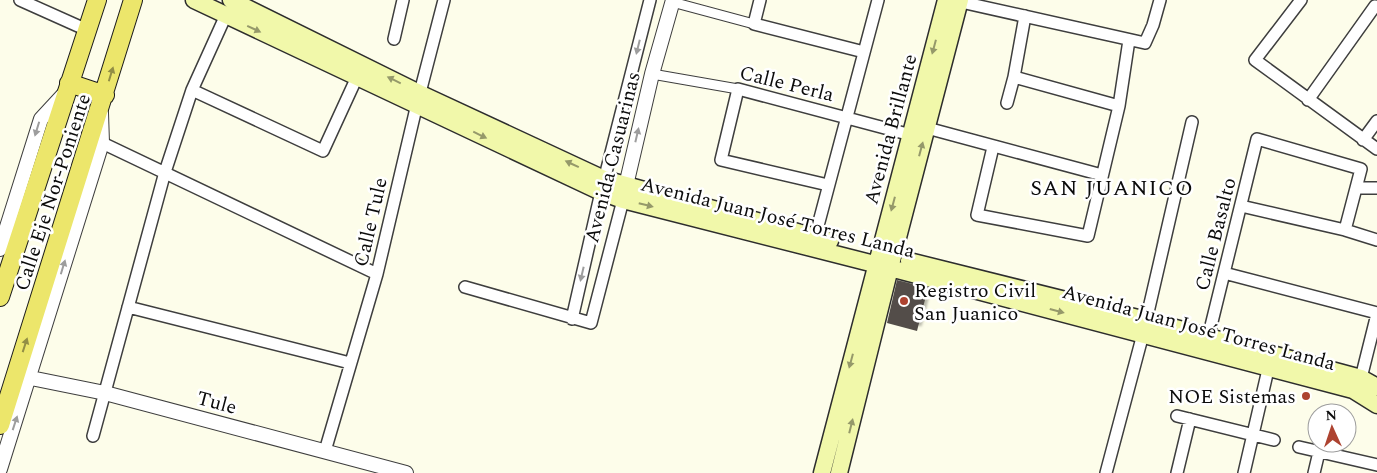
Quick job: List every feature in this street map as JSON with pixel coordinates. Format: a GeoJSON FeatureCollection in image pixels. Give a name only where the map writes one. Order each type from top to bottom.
{"type":"FeatureCollection","features":[{"type":"Feature","properties":{"kind":"main road","name":"Calle Eje Nor-Poniente"},"geometry":{"type":"LineString","coordinates":[[0,297],[97,0]]}},
{"type":"Feature","properties":{"kind":"main road","name":"Calle Eje Nor-Poniente"},"geometry":{"type":"LineString","coordinates":[[0,425],[23,375],[96,140],[103,100],[133,0]]}},
{"type":"Feature","properties":{"kind":"main road","name":"Avenida Juan José Torres Landa"},"geometry":{"type":"LineString","coordinates":[[194,0],[229,8],[602,186],[1270,361],[1361,378],[1377,387]]}},
{"type":"Feature","properties":{"kind":"main road","name":"Avenida Brillante"},"geometry":{"type":"LineString","coordinates":[[822,473],[884,261],[926,128],[954,0]]}},
{"type":"Feature","properties":{"kind":"main road","name":"Avenida Brillante"},"geometry":{"type":"LineString","coordinates":[[839,473],[911,135],[954,0]]}},
{"type":"Feature","properties":{"kind":"main road","name":"Avenida Juan José Torres Landa"},"geometry":{"type":"LineString","coordinates":[[229,8],[357,77],[418,99]]}},
{"type":"Feature","properties":{"kind":"main road"},"geometry":{"type":"LineString","coordinates":[[68,87],[103,100]]}},
{"type":"Feature","properties":{"kind":"main road","name":"Avenida Juan José Torres Landa"},"geometry":{"type":"LineString","coordinates":[[624,192],[815,237],[884,261]]}},
{"type":"Feature","properties":{"kind":"main road","name":"Avenida Juan José Torres Landa"},"geometry":{"type":"LineString","coordinates":[[1145,327],[1208,338],[1353,390],[1377,405]]}},
{"type":"Feature","properties":{"kind":"street"},"geometry":{"type":"LineString","coordinates":[[20,0],[87,30]]}},
{"type":"Feature","properties":{"kind":"street"},"geometry":{"type":"LineString","coordinates":[[394,39],[403,0]]}},
{"type":"Feature","properties":{"kind":"street","name":"Calle Tule"},"geometry":{"type":"LineString","coordinates":[[325,451],[377,274],[418,99],[444,0]]}},
{"type":"Feature","properties":{"kind":"street","name":"Avenida Casuarinas"},"geometry":{"type":"LineString","coordinates":[[650,0],[602,186],[572,318],[592,323],[652,74],[672,1]]}},
{"type":"Feature","properties":{"kind":"street"},"geometry":{"type":"LineString","coordinates":[[754,24],[760,0]]}},
{"type":"Feature","properties":{"kind":"street"},"geometry":{"type":"LineString","coordinates":[[815,237],[878,0]]}},
{"type":"Feature","properties":{"kind":"street"},"geometry":{"type":"LineString","coordinates":[[954,0],[1145,44],[1160,0]]}},
{"type":"Feature","properties":{"kind":"street"},"geometry":{"type":"LineString","coordinates":[[1301,0],[1255,60],[1377,149]]}},
{"type":"Feature","properties":{"kind":"street"},"geometry":{"type":"LineString","coordinates":[[672,1],[864,52]]}},
{"type":"Feature","properties":{"kind":"street"},"geometry":{"type":"LineString","coordinates":[[1308,100],[1373,5]]}},
{"type":"Feature","properties":{"kind":"street"},"geometry":{"type":"LineString","coordinates":[[93,436],[165,172],[192,90],[229,8]]}},
{"type":"Feature","properties":{"kind":"street"},"geometry":{"type":"LineString","coordinates":[[1007,103],[1014,77],[1025,16]]}},
{"type":"Feature","properties":{"kind":"street"},"geometry":{"type":"LineString","coordinates":[[993,147],[977,215],[1088,236],[1120,106],[1129,40]]}},
{"type":"Feature","properties":{"kind":"street","name":"Calle Perla"},"geometry":{"type":"LineString","coordinates":[[652,74],[738,89],[911,135]]}},
{"type":"Feature","properties":{"kind":"street"},"geometry":{"type":"LineString","coordinates":[[192,90],[323,151],[357,77]]}},
{"type":"Feature","properties":{"kind":"street"},"geometry":{"type":"LineString","coordinates":[[1014,77],[1120,106]]}},
{"type":"Feature","properties":{"kind":"street"},"geometry":{"type":"LineString","coordinates":[[0,249],[41,119],[68,87]]}},
{"type":"Feature","properties":{"kind":"street"},"geometry":{"type":"LineString","coordinates":[[738,89],[720,160],[828,185]]}},
{"type":"Feature","properties":{"kind":"street"},"geometry":{"type":"LineString","coordinates":[[1363,140],[1377,121]]}},
{"type":"Feature","properties":{"kind":"street"},"geometry":{"type":"LineString","coordinates":[[1106,473],[1145,327],[1192,122]]}},
{"type":"Feature","properties":{"kind":"street"},"geometry":{"type":"LineString","coordinates":[[926,128],[1102,175]]}},
{"type":"Feature","properties":{"kind":"street","name":"Calle Basalto"},"geometry":{"type":"LineString","coordinates":[[1208,338],[1258,138],[1361,169],[1356,188]]}},
{"type":"Feature","properties":{"kind":"street"},"geometry":{"type":"LineString","coordinates":[[96,140],[377,274]]}},
{"type":"Feature","properties":{"kind":"street"},"geometry":{"type":"LineString","coordinates":[[1345,230],[1356,188],[1377,188]]}},
{"type":"Feature","properties":{"kind":"street"},"geometry":{"type":"LineString","coordinates":[[1241,206],[1345,230],[1377,240]]}},
{"type":"Feature","properties":{"kind":"street"},"geometry":{"type":"LineString","coordinates":[[1224,273],[1377,314],[1361,378]]}},
{"type":"Feature","properties":{"kind":"street"},"geometry":{"type":"LineString","coordinates":[[465,287],[572,318]]}},
{"type":"Feature","properties":{"kind":"street"},"geometry":{"type":"LineString","coordinates":[[128,307],[350,363]]}},
{"type":"Feature","properties":{"kind":"street"},"geometry":{"type":"LineString","coordinates":[[1244,473],[1270,361]]}},
{"type":"Feature","properties":{"kind":"street"},"geometry":{"type":"LineString","coordinates":[[0,469],[23,375]]}},
{"type":"Feature","properties":{"kind":"street","name":"Tule"},"geometry":{"type":"LineString","coordinates":[[23,375],[105,392],[406,473]]}},
{"type":"Feature","properties":{"kind":"street"},"geometry":{"type":"LineString","coordinates":[[1177,416],[1274,440]]}},
{"type":"Feature","properties":{"kind":"street"},"geometry":{"type":"LineString","coordinates":[[1177,473],[1190,420]]}},
{"type":"Feature","properties":{"kind":"street"},"geometry":{"type":"LineString","coordinates":[[1299,447],[1307,449]]}},
{"type":"Feature","properties":{"kind":"street"},"geometry":{"type":"LineString","coordinates":[[1314,473],[1319,453]]}},
{"type":"Feature","properties":{"kind":"street"},"geometry":{"type":"LineString","coordinates":[[1323,453],[1377,465]]}},
{"type":"Feature","properties":{"kind":"building","name":"Registro Civil San Juanico"},"geometry":{"type":"Polygon","coordinates":[[[897,280],[928,288],[917,331],[887,323],[897,280]]]}},
{"type":"Feature","properties":{"kind":"place","name":"Registro Civil San Juanico"},"geometry":{"type":"Point","coordinates":[904,301]}},
{"type":"Feature","properties":{"kind":"place","name":"NOE Sistemas"},"geometry":{"type":"Point","coordinates":[1306,396]}},
{"type":"Feature","properties":{"kind":"district","name":"SAN JUANICO"},"geometry":{"type":"Point","coordinates":[1112,187]}}]}
